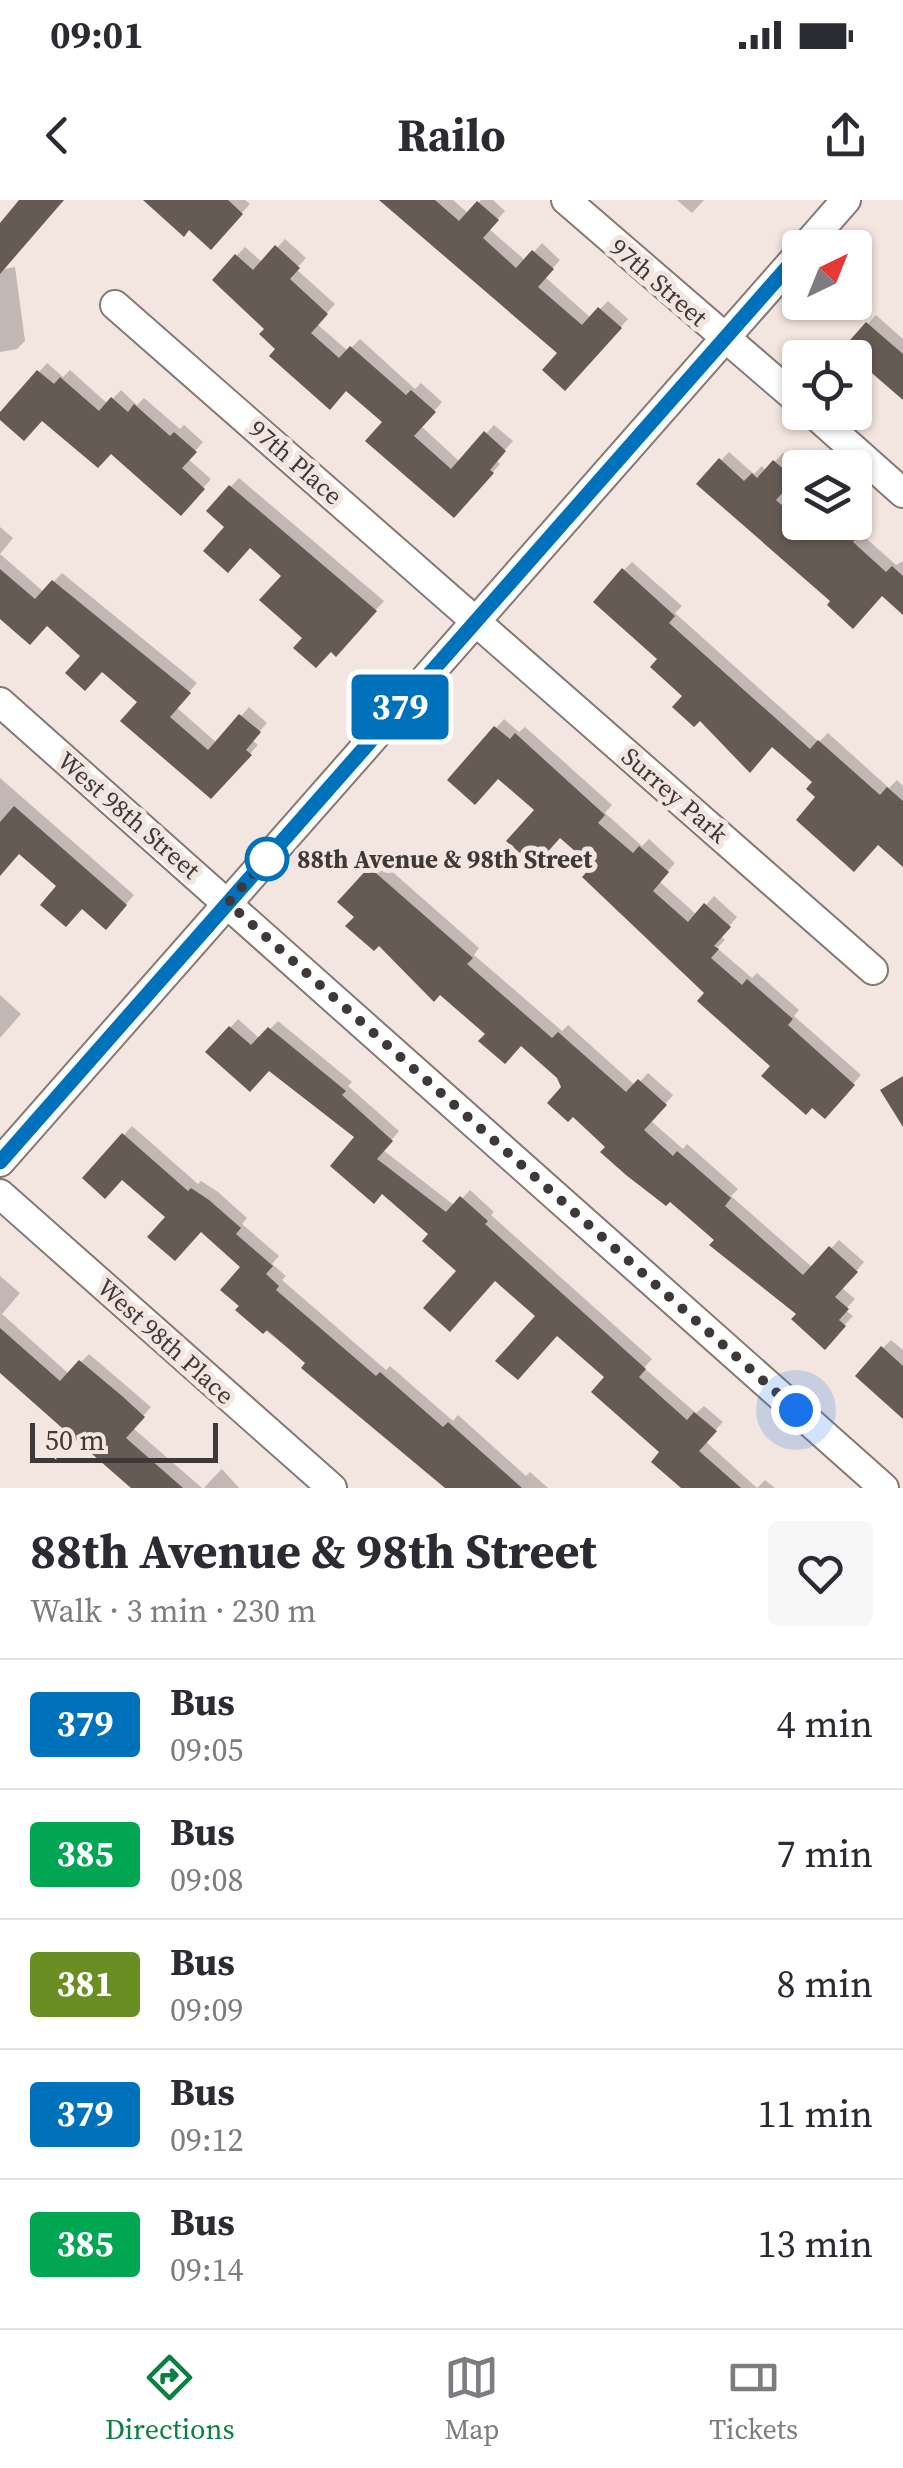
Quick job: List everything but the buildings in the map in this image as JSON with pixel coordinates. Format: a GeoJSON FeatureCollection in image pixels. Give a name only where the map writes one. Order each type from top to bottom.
{"type":"FeatureCollection","features":[{"type":"Feature","properties":{"kind":"street","name":"97th Street"},"geometry":{"type":"LineString","coordinates":[[566,200],[782,387]]}},
{"type":"Feature","properties":{"kind":"street"},"geometry":{"type":"LineString","coordinates":[[820,230],[846,200]]}},
{"type":"Feature","properties":{"kind":"street"},"geometry":{"type":"LineString","coordinates":[[0,1162],[782,273]]}},
{"type":"Feature","properties":{"kind":"street","name":"97th Place"},"geometry":{"type":"LineString","coordinates":[[115,305],[477,620]]}},
{"type":"Feature","properties":{"kind":"street"},"geometry":{"type":"LineString","coordinates":[[832,430],[903,493]]}},
{"type":"Feature","properties":{"kind":"street","name":"Surrey Park"},"geometry":{"type":"LineString","coordinates":[[477,620],[873,970]]}},
{"type":"Feature","properties":{"kind":"street","name":"West 98th Street"},"geometry":{"type":"LineString","coordinates":[[0,702],[884,1488]]}},
{"type":"Feature","properties":{"kind":"street","name":"West 98th Place"},"geometry":{"type":"LineString","coordinates":[[0,1194],[332,1488]]}},
{"type":"Feature","properties":{"kind":"bus line","name":"379"},"geometry":{"type":"LineString","coordinates":[[0,1162],[782,273]]}},
{"type":"Feature","properties":{"kind":"place","name":"88th Avenue & 98th Street"},"geometry":{"type":"Point","coordinates":[267,859]}},
{"type":"Feature","properties":{"kind":"route"},"geometry":{"type":"LineString","coordinates":[[267,859],[278,846],[228,903],[796,1410]]}}]}
